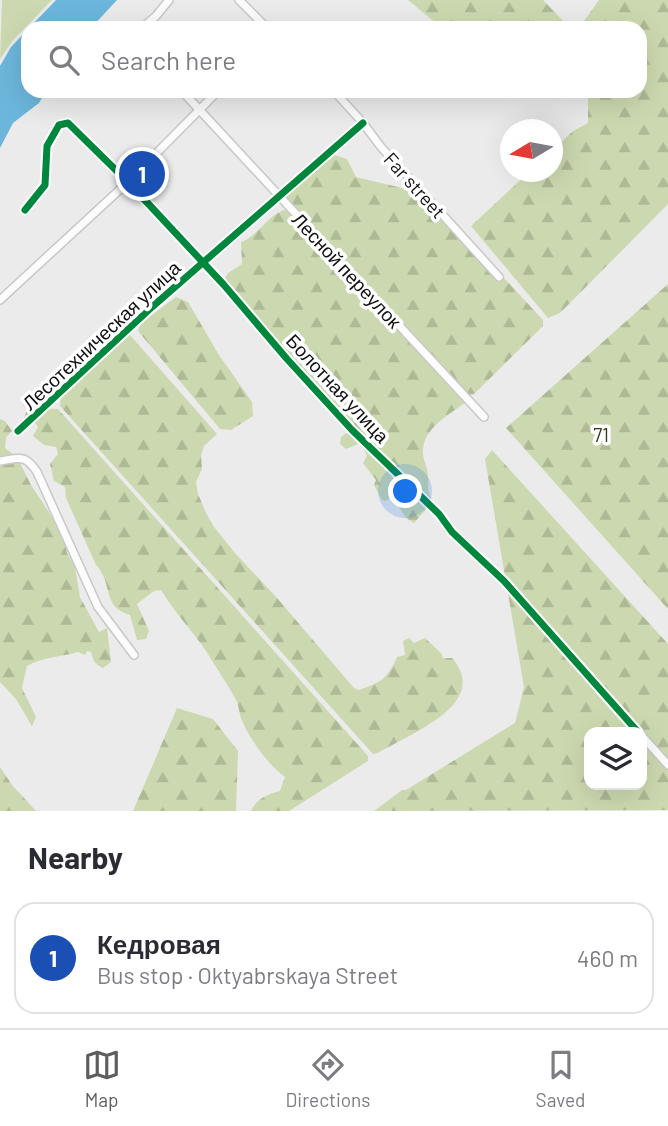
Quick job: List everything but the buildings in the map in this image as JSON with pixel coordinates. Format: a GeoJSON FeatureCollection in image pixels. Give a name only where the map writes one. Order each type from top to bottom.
{"type":"FeatureCollection","features":[{"type":"Feature","properties":{"kind":"street"},"geometry":{"type":"LineString","coordinates":[[150,21],[169,0]]}},
{"type":"Feature","properties":{"kind":"street"},"geometry":{"type":"LineString","coordinates":[[239,0],[260,21]]}},
{"type":"Feature","properties":{"kind":"street","name":"Лесной переулок"},"geometry":{"type":"LineString","coordinates":[[188,98],[484,417]]}},
{"type":"Feature","properties":{"kind":"street"},"geometry":{"type":"LineString","coordinates":[[0,300],[128,182],[211,98]]}},
{"type":"Feature","properties":{"kind":"street","name":"Far street"},"geometry":{"type":"LineString","coordinates":[[340,98],[499,277]]}},
{"type":"Feature","properties":{"kind":"street","name":"Болотная улица"},"geometry":{"type":"LineString","coordinates":[[25,210],[44,184],[47,146],[60,125],[68,123],[128,182],[203,263],[352,430],[504,581],[634,727]]}},
{"type":"Feature","properties":{"kind":"street","name":"Лесотехническая улица"},"geometry":{"type":"LineString","coordinates":[[18,431],[152,307],[363,123]]}},
{"type":"Feature","properties":{"kind":"street"},"geometry":{"type":"LineString","coordinates":[[0,461],[20,458],[28,460],[37,472],[98,607],[134,655]]}},
{"type":"Feature","properties":{"kind":"street","name":"Болотная улица"},"geometry":{"type":"LineString","coordinates":[[647,742],[668,765]]}},
{"type":"Feature","properties":{"kind":"green space"},"geometry":{"type":"Polygon","coordinates":[[[2,0],[52,0],[32,21],[21,21],[21,32],[0,59],[2,0]]]}},
{"type":"Feature","properties":{"kind":"green space"},"geometry":{"type":"Polygon","coordinates":[[[408,0],[543,0],[563,21],[434,21],[408,0]]]}},
{"type":"Feature","properties":{"kind":"green space"},"geometry":{"type":"Polygon","coordinates":[[[599,0],[668,0],[668,204],[560,313],[548,318],[471,226],[518,182],[563,182],[563,140],[588,123],[588,98],[647,98],[647,21],[584,21],[599,0]]]}},
{"type":"Feature","properties":{"kind":"green space"},"geometry":{"type":"Polygon","coordinates":[[[334,155],[347,159],[356,177],[402,188],[416,186],[432,202],[437,217],[454,224],[543,320],[543,326],[474,394],[466,395],[285,198],[286,188],[334,155]]]}},
{"type":"Feature","properties":{"kind":"green space"},"geometry":{"type":"Polygon","coordinates":[[[284,210],[290,212],[466,402],[437,424],[426,437],[423,454],[433,502],[414,523],[406,518],[392,496],[386,501],[382,500],[374,485],[376,480],[363,463],[367,456],[361,443],[346,449],[340,444],[341,437],[349,431],[346,417],[224,281],[228,273],[242,264],[241,242],[284,210]]]}},
{"type":"Feature","properties":{"kind":"green space","name":"71"},"geometry":{"type":"Polygon","coordinates":[[[668,284],[668,609],[506,428],[668,284]]]}},
{"type":"Feature","properties":{"kind":"green space"},"geometry":{"type":"Polygon","coordinates":[[[176,297],[188,302],[219,355],[252,402],[253,416],[231,430],[220,429],[138,331],[141,323],[176,297]]]}},
{"type":"Feature","properties":{"kind":"green space"},"geometry":{"type":"Polygon","coordinates":[[[130,335],[217,434],[204,446],[201,455],[202,469],[196,482],[206,513],[235,553],[354,688],[359,690],[383,679],[397,657],[405,655],[403,641],[409,638],[414,643],[425,638],[443,658],[452,658],[462,675],[462,690],[442,716],[373,754],[60,406],[61,393],[80,375],[79,368],[90,358],[99,359],[123,337],[130,335]]]}},
{"type":"Feature","properties":{"kind":"green space"},"geometry":{"type":"Polygon","coordinates":[[[40,391],[39,408],[58,409],[368,756],[368,761],[289,811],[251,811],[263,798],[280,791],[285,777],[272,766],[254,742],[244,726],[237,702],[226,682],[161,590],[154,591],[137,604],[149,631],[146,639],[137,640],[130,615],[121,611],[111,601],[105,580],[66,498],[65,487],[54,481],[50,464],[58,454],[56,447],[44,445],[33,436],[38,427],[35,423],[23,422],[27,409],[21,397],[40,391]]]}},
{"type":"Feature","properties":{"kind":"green space"},"geometry":{"type":"Polygon","coordinates":[[[0,419],[5,421],[12,431],[6,437],[5,448],[17,457],[31,485],[62,532],[67,553],[75,567],[80,597],[99,632],[107,628],[111,662],[103,668],[100,667],[91,652],[87,651],[85,655],[78,652],[27,666],[22,688],[36,717],[32,726],[16,699],[0,682],[0,419]]]}},
{"type":"Feature","properties":{"kind":"green space"},"geometry":{"type":"Polygon","coordinates":[[[492,450],[668,644],[668,810],[374,811],[402,790],[515,723],[524,687],[485,459],[492,450]]]}},
{"type":"Feature","properties":{"kind":"green space"},"geometry":{"type":"Polygon","coordinates":[[[177,708],[213,719],[238,751],[236,811],[133,811],[177,708]]]}},
{"type":"Feature","properties":{"kind":"green space"},"geometry":{"type":"Polygon","coordinates":[[[0,767],[12,785],[36,811],[0,811],[0,767]]]}},
{"type":"Feature","properties":{"kind":"water"},"geometry":{"type":"Polygon","coordinates":[[[56,0],[117,0],[98,21],[36,21],[56,0]]]}},
{"type":"Feature","properties":{"kind":"water"},"geometry":{"type":"Polygon","coordinates":[[[21,36],[21,98],[42,98],[13,123],[0,148],[0,66],[21,36]]]}},
{"type":"Feature","properties":{"kind":"cycle path"},"geometry":{"type":"LineString","coordinates":[[25,210],[45,185],[47,146],[59,125],[68,123],[128,182],[224,285],[352,430],[504,581],[634,727]]}},
{"type":"Feature","properties":{"kind":"cycle path"},"geometry":{"type":"LineString","coordinates":[[18,431],[152,307],[363,123]]}},
{"type":"Feature","properties":{"kind":"place","name":"Кедровая"},"geometry":{"type":"Point","coordinates":[142,174]}}]}
